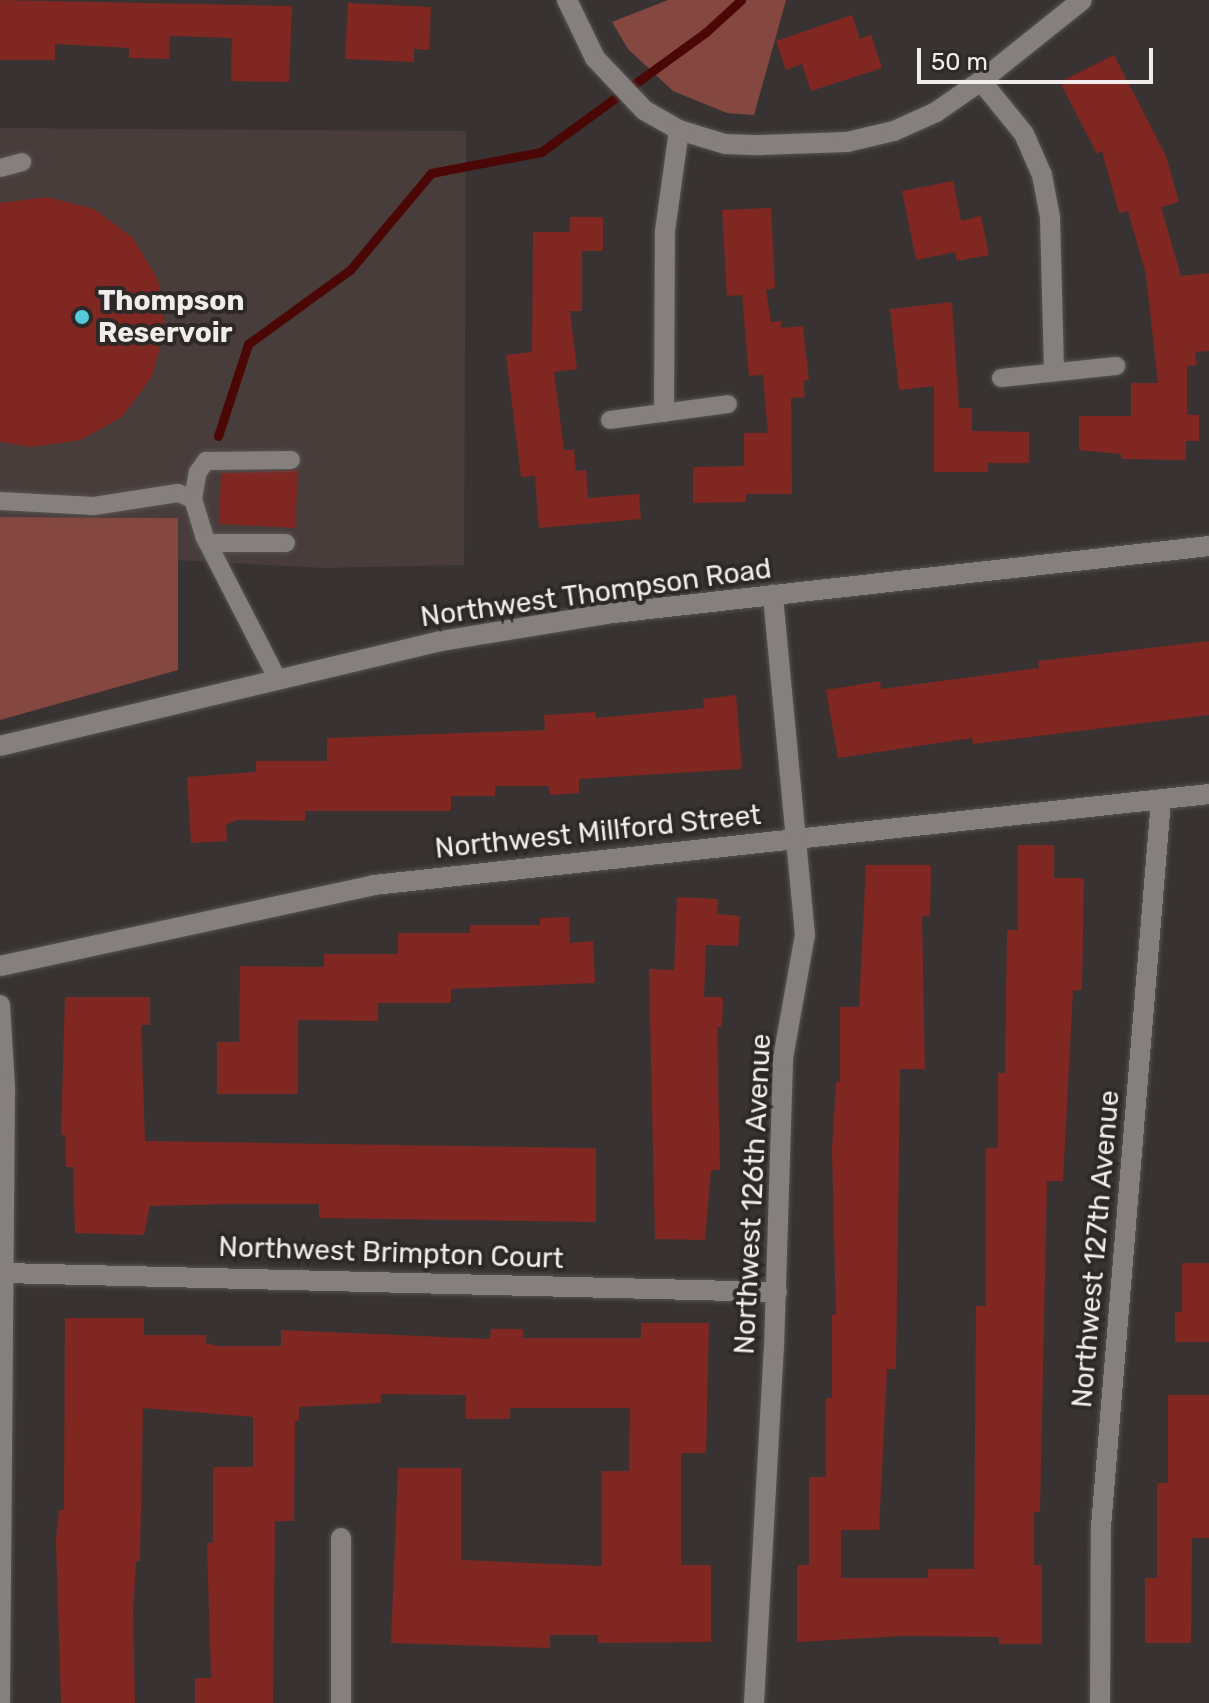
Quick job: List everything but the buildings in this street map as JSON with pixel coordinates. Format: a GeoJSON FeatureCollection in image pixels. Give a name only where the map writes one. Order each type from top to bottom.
{"type":"FeatureCollection","features":[{"type":"Feature","properties":{"kind":"street"},"geometry":{"type":"LineString","coordinates":[[567,0],[575,26],[614,82],[644,110],[679,130],[725,144],[847,142],[922,118],[981,81],[1082,0]]}},
{"type":"Feature","properties":{"kind":"street"},"geometry":{"type":"LineString","coordinates":[[981,81],[1024,134],[1042,175],[1050,217],[1054,370]]}},
{"type":"Feature","properties":{"kind":"street"},"geometry":{"type":"LineString","coordinates":[[664,412],[665,231],[679,130]]}},
{"type":"Feature","properties":{"kind":"street","name":"Northwest Thompson Road"},"geometry":{"type":"LineString","coordinates":[[0,746],[441,641],[605,614],[1209,546]]}},
{"type":"Feature","properties":{"kind":"street","name":"Northwest 126th Avenue"},"geometry":{"type":"LineString","coordinates":[[754,1703],[777,1292],[783,1058],[805,935],[800,837],[773,595]]}},
{"type":"Feature","properties":{"kind":"street","name":"Northwest Millford Street"},"geometry":{"type":"LineString","coordinates":[[0,966],[374,885],[1209,794]]}},
{"type":"Feature","properties":{"kind":"street","name":"Northwest 127th Avenue"},"geometry":{"type":"LineString","coordinates":[[1100,1703],[1101,1527],[1161,800]]}},
{"type":"Feature","properties":{"kind":"street"},"geometry":{"type":"LineString","coordinates":[[0,1005],[4,1273],[0,1703]]}},
{"type":"Feature","properties":{"kind":"street","name":"Northwest Brimpton Court"},"geometry":{"type":"LineString","coordinates":[[4,1273],[777,1292]]}},
{"type":"Feature","properties":{"kind":"street"},"geometry":{"type":"LineString","coordinates":[[341,1538],[341,1703]]}},
{"type":"Feature","properties":{"kind":"lane"},"geometry":{"type":"LineString","coordinates":[[0,168],[22,162]]}},
{"type":"Feature","properties":{"kind":"lane"},"geometry":{"type":"LineString","coordinates":[[1001,378],[1054,370],[1116,366]]}},
{"type":"Feature","properties":{"kind":"lane"},"geometry":{"type":"LineString","coordinates":[[610,420],[728,404]]}},
{"type":"Feature","properties":{"kind":"lane"},"geometry":{"type":"LineString","coordinates":[[278,680],[208,543],[193,499],[198,472],[206,461],[291,460]]}},
{"type":"Feature","properties":{"kind":"lane"},"geometry":{"type":"LineString","coordinates":[[0,501],[94,506],[178,493],[193,499]]}},
{"type":"Feature","properties":{"kind":"lane"},"geometry":{"type":"LineString","coordinates":[[208,543],[286,543]]}},
{"type":"Feature","properties":{"kind":"shaded area"},"geometry":{"type":"Polygon","coordinates":[[[668,0],[786,0],[754,115],[727,113],[673,91],[628,49],[612,22],[668,0]]]}},
{"type":"Feature","properties":{"kind":"shaded area","name":"Thompson Reservoir"},"geometry":{"type":"Polygon","coordinates":[[[0,128],[466,131],[464,565],[323,568],[177,560],[177,518],[0,517],[0,128]]]}},
{"type":"Feature","properties":{"kind":"shaded area"},"geometry":{"type":"Polygon","coordinates":[[[0,517],[178,518],[178,670],[0,720],[0,517]]]}},
{"type":"Feature","properties":{"kind":"waterway"},"geometry":{"type":"LineString","coordinates":[[218,436],[248,344],[350,270],[431,173],[541,152],[705,33],[741,0]]}},
{"type":"Feature","properties":{"kind":"place","name":"Thompson Reservoir"},"geometry":{"type":"Point","coordinates":[82,317]}}]}
